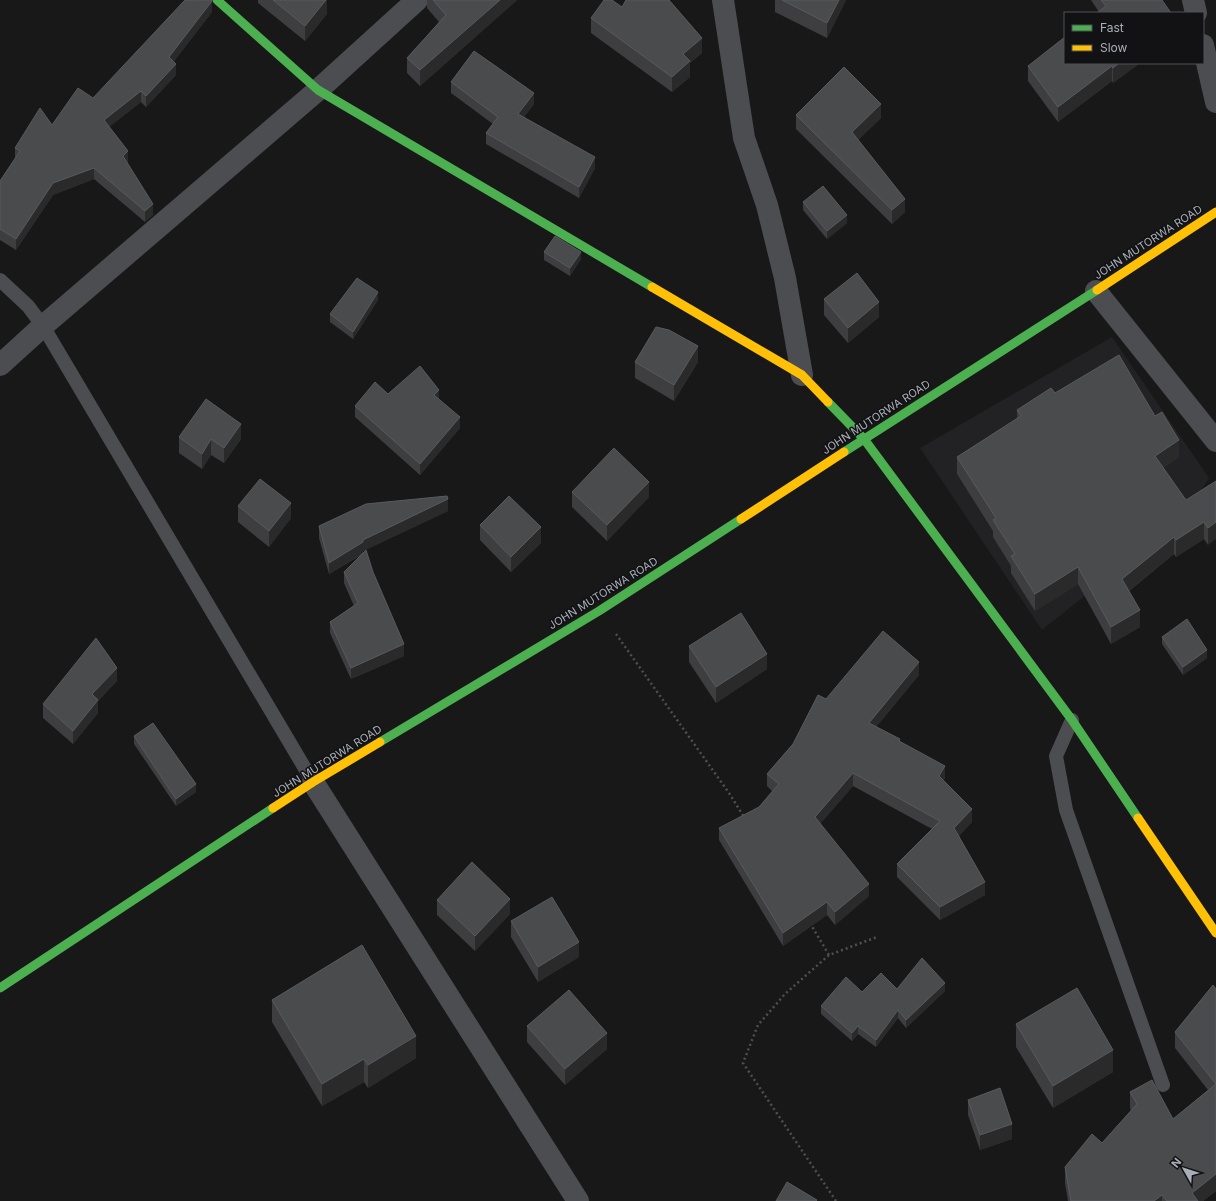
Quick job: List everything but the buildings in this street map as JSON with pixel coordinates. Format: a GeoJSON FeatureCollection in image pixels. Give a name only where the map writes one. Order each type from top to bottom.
{"type":"FeatureCollection","features":[{"type":"Feature","properties":{"kind":"street"},"geometry":{"type":"LineString","coordinates":[[217,0],[318,90],[802,375],[864,439],[1072,720],[1216,933]]}},
{"type":"Feature","properties":{"kind":"street"},"geometry":{"type":"LineString","coordinates":[[0,365],[43,326],[318,90],[416,0]]}},
{"type":"Feature","properties":{"kind":"street"},"geometry":{"type":"LineString","coordinates":[[723,0],[744,138],[767,205],[785,278],[802,375]]}},
{"type":"Feature","properties":{"kind":"street"},"geometry":{"type":"LineString","coordinates":[[1193,0],[1196,12]]}},
{"type":"Feature","properties":{"kind":"street"},"geometry":{"type":"LineString","coordinates":[[1204,49],[1216,102]]}},
{"type":"Feature","properties":{"kind":"street","name":"JOHN MUTORWA ROAD"},"geometry":{"type":"LineString","coordinates":[[0,988],[313,782],[599,611],[1216,212]]}},
{"type":"Feature","properties":{"kind":"street"},"geometry":{"type":"LineString","coordinates":[[1096,291],[1216,441]]}},
{"type":"Feature","properties":{"kind":"street"},"geometry":{"type":"LineString","coordinates":[[313,782],[578,1201]]}},
{"type":"Feature","properties":{"kind":"lane"},"geometry":{"type":"LineString","coordinates":[[0,280],[28,306],[43,326],[313,782]]}},
{"type":"Feature","properties":{"kind":"lane"},"geometry":{"type":"LineString","coordinates":[[1072,720],[1056,756],[1066,810],[1163,1085]]}},
{"type":"Feature","properties":{"kind":"path"},"geometry":{"type":"LineString","coordinates":[[599,611],[729,793],[746,820]]}},
{"type":"Feature","properties":{"kind":"path"},"geometry":{"type":"LineString","coordinates":[[808,921],[829,955]]}},
{"type":"Feature","properties":{"kind":"path"},"geometry":{"type":"LineString","coordinates":[[836,1201],[743,1063],[758,1025],[785,994],[829,955],[877,937]]}},
{"type":"Feature","properties":{"kind":"shaded area"},"geometry":{"type":"Polygon","coordinates":[[[1112,337],[1209,478],[1186,515],[1042,630],[920,448],[1112,337]]]}},
{"type":"Feature","properties":{"kind":"traffic: fast"},"geometry":{"type":"LineString","coordinates":[[217,0],[318,90],[652,287]]}},
{"type":"Feature","properties":{"kind":"traffic: fast"},"geometry":{"type":"LineString","coordinates":[[844,452],[1097,290]]}},
{"type":"Feature","properties":{"kind":"traffic: fast"},"geometry":{"type":"LineString","coordinates":[[828,402],[864,439],[1072,720],[1138,818]]}},
{"type":"Feature","properties":{"kind":"traffic: fast"},"geometry":{"type":"LineString","coordinates":[[380,742],[599,611],[741,519]]}},
{"type":"Feature","properties":{"kind":"traffic: fast"},"geometry":{"type":"LineString","coordinates":[[0,988],[273,808]]}},
{"type":"Feature","properties":{"kind":"traffic: slow"},"geometry":{"type":"LineString","coordinates":[[1097,290],[1216,212]]}},
{"type":"Feature","properties":{"kind":"traffic: slow"},"geometry":{"type":"LineString","coordinates":[[652,287],[802,375],[828,402]]}},
{"type":"Feature","properties":{"kind":"traffic: slow"},"geometry":{"type":"LineString","coordinates":[[741,519],[844,452]]}},
{"type":"Feature","properties":{"kind":"traffic: slow"},"geometry":{"type":"LineString","coordinates":[[273,808],[380,742]]}},
{"type":"Feature","properties":{"kind":"traffic: slow"},"geometry":{"type":"LineString","coordinates":[[1138,818],[1216,933]]}}]}
